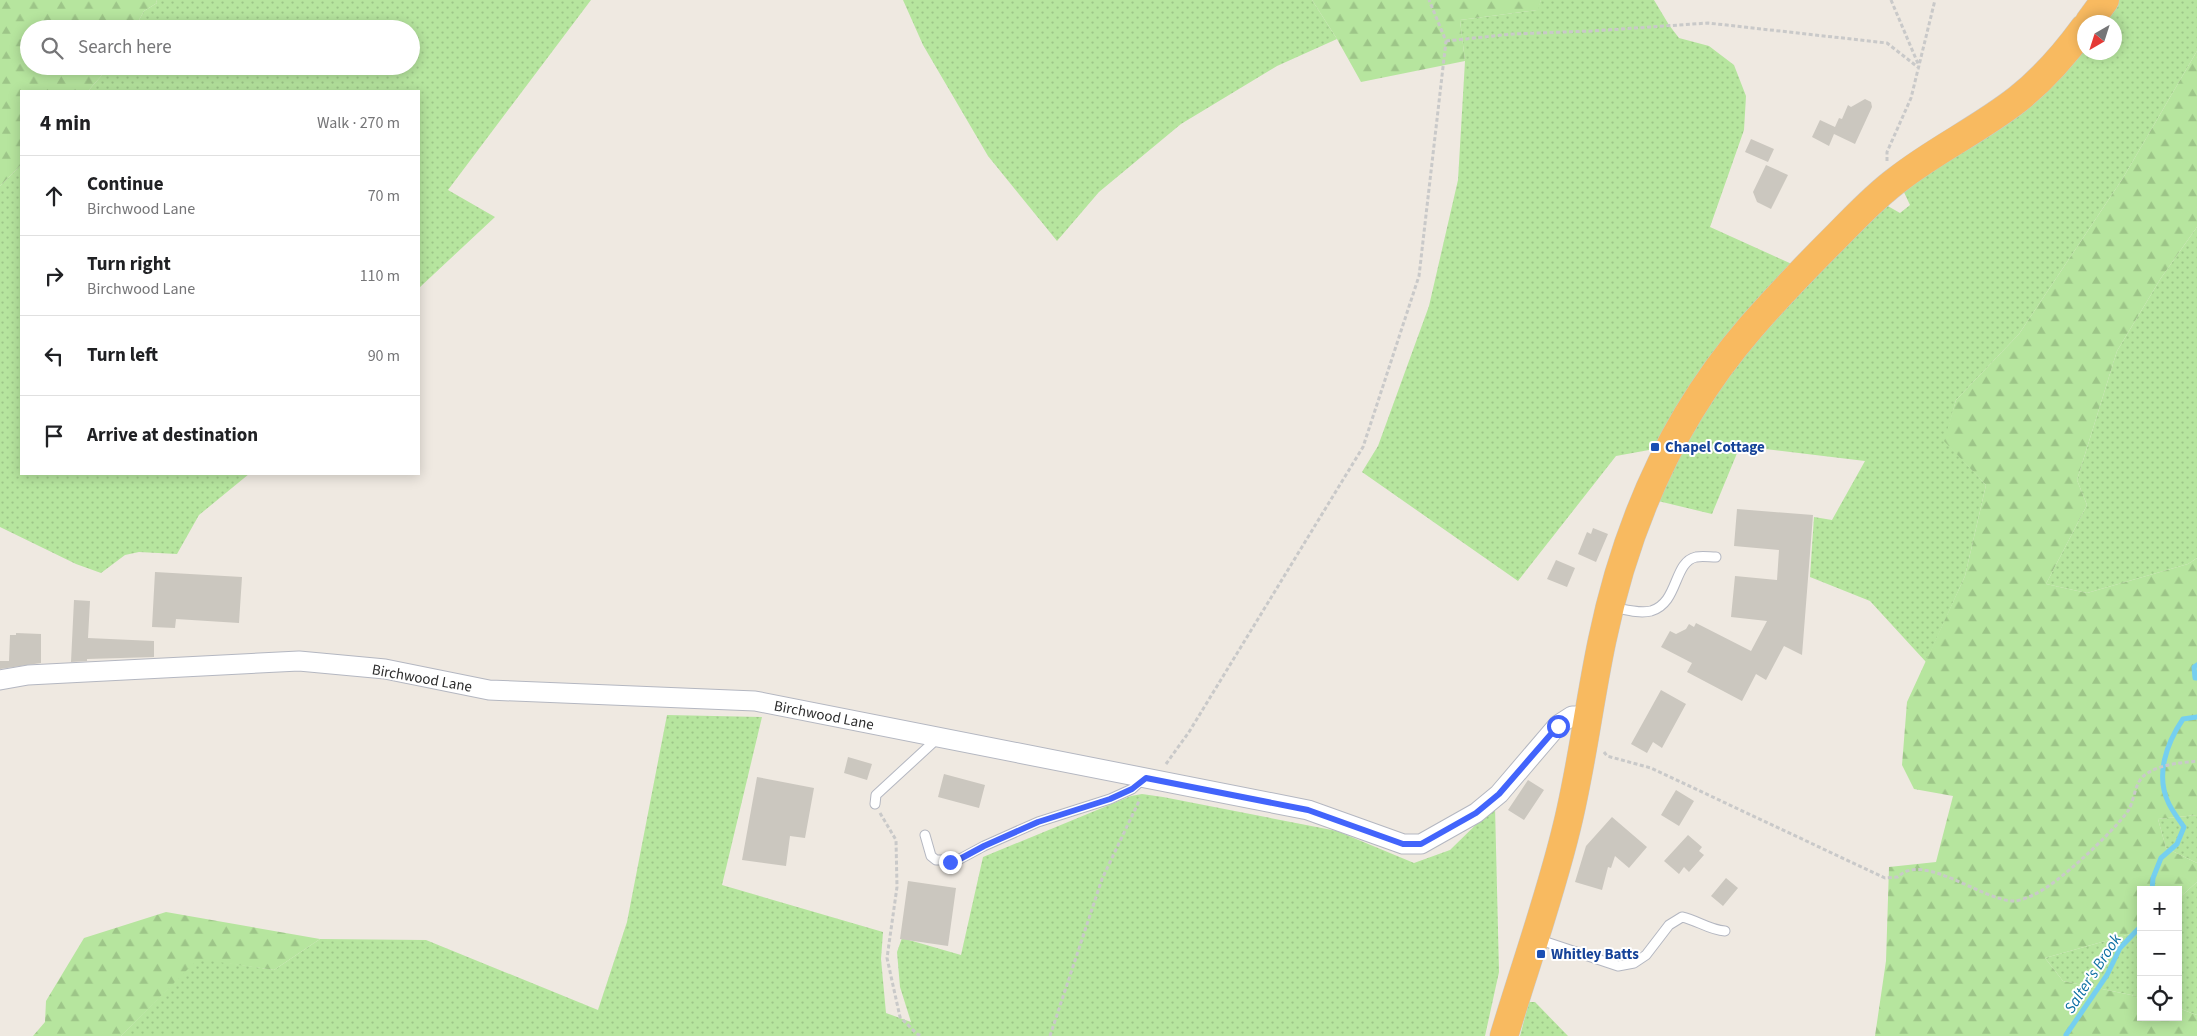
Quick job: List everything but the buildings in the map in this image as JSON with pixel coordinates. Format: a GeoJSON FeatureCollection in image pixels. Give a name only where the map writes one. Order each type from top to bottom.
{"type":"FeatureCollection","features":[{"type":"Feature","properties":{"kind":"highway"},"geometry":{"type":"LineString","coordinates":[[2094,15],[2105,0]]}},
{"type":"Feature","properties":{"kind":"highway"},"geometry":{"type":"LineString","coordinates":[[1504,1036],[1568,825],[1610,607],[1630,535],[1650,485],[1672,441],[1704,388],[1734,347],[1784,290],[1887,188],[1912,168],[2018,99],[2056,63],[2077,37]]}},
{"type":"Feature","properties":{"kind":"street","name":"Birchwood Lane"},"geometry":{"type":"LineString","coordinates":[[0,680],[28,675],[299,661],[385,669],[489,690],[755,701],[1308,810],[1403,844],[1421,844],[1476,813],[1499,794],[1558,726],[1572,716],[1588,716]]}},
{"type":"Feature","properties":{"kind":"lane"},"geometry":{"type":"LineString","coordinates":[[1610,607],[1640,612],[1651,610],[1663,604],[1673,592],[1682,568],[1689,560],[1697,557],[1716,557]]}},
{"type":"Feature","properties":{"kind":"lane"},"geometry":{"type":"LineString","coordinates":[[875,804],[876,795],[939,737]]}},
{"type":"Feature","properties":{"kind":"lane"},"geometry":{"type":"LineString","coordinates":[[925,835],[931,856],[936,860],[958,860],[1038,822],[1110,799],[1151,779]]}},
{"type":"Feature","properties":{"kind":"lane"},"geometry":{"type":"LineString","coordinates":[[1534,938],[1618,966],[1634,963],[1646,955],[1669,926],[1682,917],[1725,931]]}},
{"type":"Feature","properties":{"kind":"path"},"geometry":{"type":"LineString","coordinates":[[1050,1036],[1102,879],[1142,794],[1151,779],[1189,732],[1363,447],[1419,276],[1446,41],[1429,0]]}},
{"type":"Feature","properties":{"kind":"path"},"geometry":{"type":"LineString","coordinates":[[1891,0],[1919,68]]}},
{"type":"Feature","properties":{"kind":"path"},"geometry":{"type":"LineString","coordinates":[[1887,188],[1887,152],[1911,98],[1935,0]]}},
{"type":"Feature","properties":{"kind":"path"},"geometry":{"type":"LineString","coordinates":[[1446,41],[1512,34],[1708,23],[1887,44],[1919,68]]}},
{"type":"Feature","properties":{"kind":"path"},"geometry":{"type":"LineString","coordinates":[[1584,742],[1596,746],[1607,756],[1651,768],[1885,878],[1898,877],[1904,870],[1915,869],[1941,874],[1992,897],[2015,902],[2037,894],[2088,853],[2128,810],[2138,783],[2144,775],[2160,767],[2197,761]]}},
{"type":"Feature","properties":{"kind":"path"},"geometry":{"type":"LineString","coordinates":[[875,804],[896,840],[897,887],[887,958],[900,1017],[917,1034],[922,1036]]}},
{"type":"Feature","properties":{"kind":"green space"},"geometry":{"type":"Polygon","coordinates":[[[0,0],[156,0],[157,3],[144,11],[139,20],[20,20],[20,75],[102,75],[89,90],[20,90],[20,166],[0,186],[0,0]]]}},
{"type":"Feature","properties":{"kind":"green space"},"geometry":{"type":"Polygon","coordinates":[[[156,0],[591,0],[448,190],[495,217],[420,287],[420,90],[89,90],[102,75],[420,75],[420,20],[139,20],[144,11],[157,3],[156,0]]]}},
{"type":"Feature","properties":{"kind":"green space"},"geometry":{"type":"Polygon","coordinates":[[[903,0],[1312,0],[1337,39],[1277,66],[1181,124],[1099,192],[1057,241],[988,156],[923,45],[903,0]]]}},
{"type":"Feature","properties":{"kind":"green space"},"geometry":{"type":"Polygon","coordinates":[[[1312,0],[1541,0],[1538,10],[1460,20],[1465,61],[1361,82],[1312,0]]]}},
{"type":"Feature","properties":{"kind":"green space"},"geometry":{"type":"Polygon","coordinates":[[[1541,0],[1654,0],[1679,38],[1709,46],[1734,65],[1746,96],[1744,130],[1710,227],[1794,265],[1709,358],[1660,448],[1616,456],[1518,581],[1362,472],[1378,446],[1429,306],[1458,180],[1465,61],[1460,20],[1537,10],[1541,0]]]}},
{"type":"Feature","properties":{"kind":"green space"},"geometry":{"type":"Polygon","coordinates":[[[2117,0],[2197,0],[2197,51],[2123,178],[2019,334],[1956,400],[1945,441],[1986,485],[1965,576],[1926,662],[1870,601],[1810,577],[1814,517],[1832,520],[1865,461],[1740,446],[1712,514],[1658,501],[1692,433],[1716,394],[1754,343],[1796,295],[1886,205],[1900,213],[1910,205],[1902,188],[2077,52],[2077,60],[2122,60],[2122,15],[2107,15],[2117,0]]]}},
{"type":"Feature","properties":{"kind":"green space"},"geometry":{"type":"Polygon","coordinates":[[[2197,51],[2197,227],[2161,278],[2117,351],[2077,480],[2087,505],[2046,584],[2087,593],[2188,564],[2197,558],[2197,815],[2158,819],[2166,848],[2197,863],[2197,882],[2182,895],[2182,886],[2137,886],[2137,932],[2045,958],[2063,981],[2137,996],[2137,1021],[2182,1021],[2182,1009],[2197,1015],[2197,1036],[1875,1036],[1886,961],[1889,867],[1936,862],[1953,796],[1914,789],[1902,765],[1907,702],[1965,576],[1986,485],[1944,441],[1956,400],[2019,334],[2123,178],[2197,51]]]}},
{"type":"Feature","properties":{"kind":"green space"},"geometry":{"type":"Polygon","coordinates":[[[20,166],[20,475],[248,475],[199,515],[177,554],[139,552],[125,555],[101,573],[76,564],[0,527],[0,186],[20,166]]]}},
{"type":"Feature","properties":{"kind":"green space"},"geometry":{"type":"Polygon","coordinates":[[[2197,227],[2197,558],[2188,564],[2087,593],[2046,584],[2087,505],[2077,480],[2117,351],[2161,278],[2197,227]]]}},
{"type":"Feature","properties":{"kind":"green space"},"geometry":{"type":"Polygon","coordinates":[[[667,715],[762,717],[722,885],[883,932],[881,959],[886,1013],[911,1022],[900,987],[897,952],[902,938],[961,955],[983,857],[1131,796],[1142,794],[1163,797],[1337,831],[1414,863],[1450,850],[1495,806],[1499,972],[1485,1036],[121,1036],[198,958],[274,970],[320,939],[426,940],[598,1010],[627,922],[667,715]]]}},
{"type":"Feature","properties":{"kind":"green space"},"geometry":{"type":"Polygon","coordinates":[[[2197,815],[2197,863],[2166,848],[2158,819],[2197,815]]]}},
{"type":"Feature","properties":{"kind":"green space"},"geometry":{"type":"Polygon","coordinates":[[[2197,882],[2197,1015],[2182,1009],[2182,895],[2197,882]]]}},
{"type":"Feature","properties":{"kind":"green space"},"geometry":{"type":"Polygon","coordinates":[[[166,912],[320,939],[274,970],[198,959],[121,1036],[33,1036],[45,1022],[46,1001],[84,938],[166,912]]]}},
{"type":"Feature","properties":{"kind":"green space"},"geometry":{"type":"Polygon","coordinates":[[[2137,932],[2137,996],[2063,981],[2045,958],[2137,932]]]}},
{"type":"Feature","properties":{"kind":"green space"},"geometry":{"type":"Polygon","coordinates":[[[1529,1002],[1535,1002],[1568,1036],[1520,1036],[1529,1002]]]}},
{"type":"Feature","properties":{"kind":"waterway","name":"Salter's Brook"},"geometry":{"type":"LineString","coordinates":[[2197,665],[2194,667],[2195,678],[2197,678]]}},
{"type":"Feature","properties":{"kind":"waterway","name":"Salter's Brook"},"geometry":{"type":"LineString","coordinates":[[2152,886],[2153,878],[2161,858],[2177,844],[2184,827],[2171,807],[2165,793],[2163,782],[2164,760],[2167,749],[2183,719],[2197,717]]}},
{"type":"Feature","properties":{"kind":"waterway","name":"Salter's Brook"},"geometry":{"type":"LineString","coordinates":[[2066,1035],[2107,975],[2120,948],[2137,930]]}},
{"type":"Feature","properties":{"kind":"place","name":"Chapel Cottage"},"geometry":{"type":"Point","coordinates":[1655,447]}},
{"type":"Feature","properties":{"kind":"place","name":"Whitley Batts"},"geometry":{"type":"Point","coordinates":[1541,954]}},
{"type":"Feature","properties":{"kind":"route"},"geometry":{"type":"LineString","coordinates":[[950,862],[1038,822],[1110,799],[1132,789],[1146,778],[1308,810],[1403,844],[1421,844],[1476,813],[1499,794],[1558,726]]}}]}
